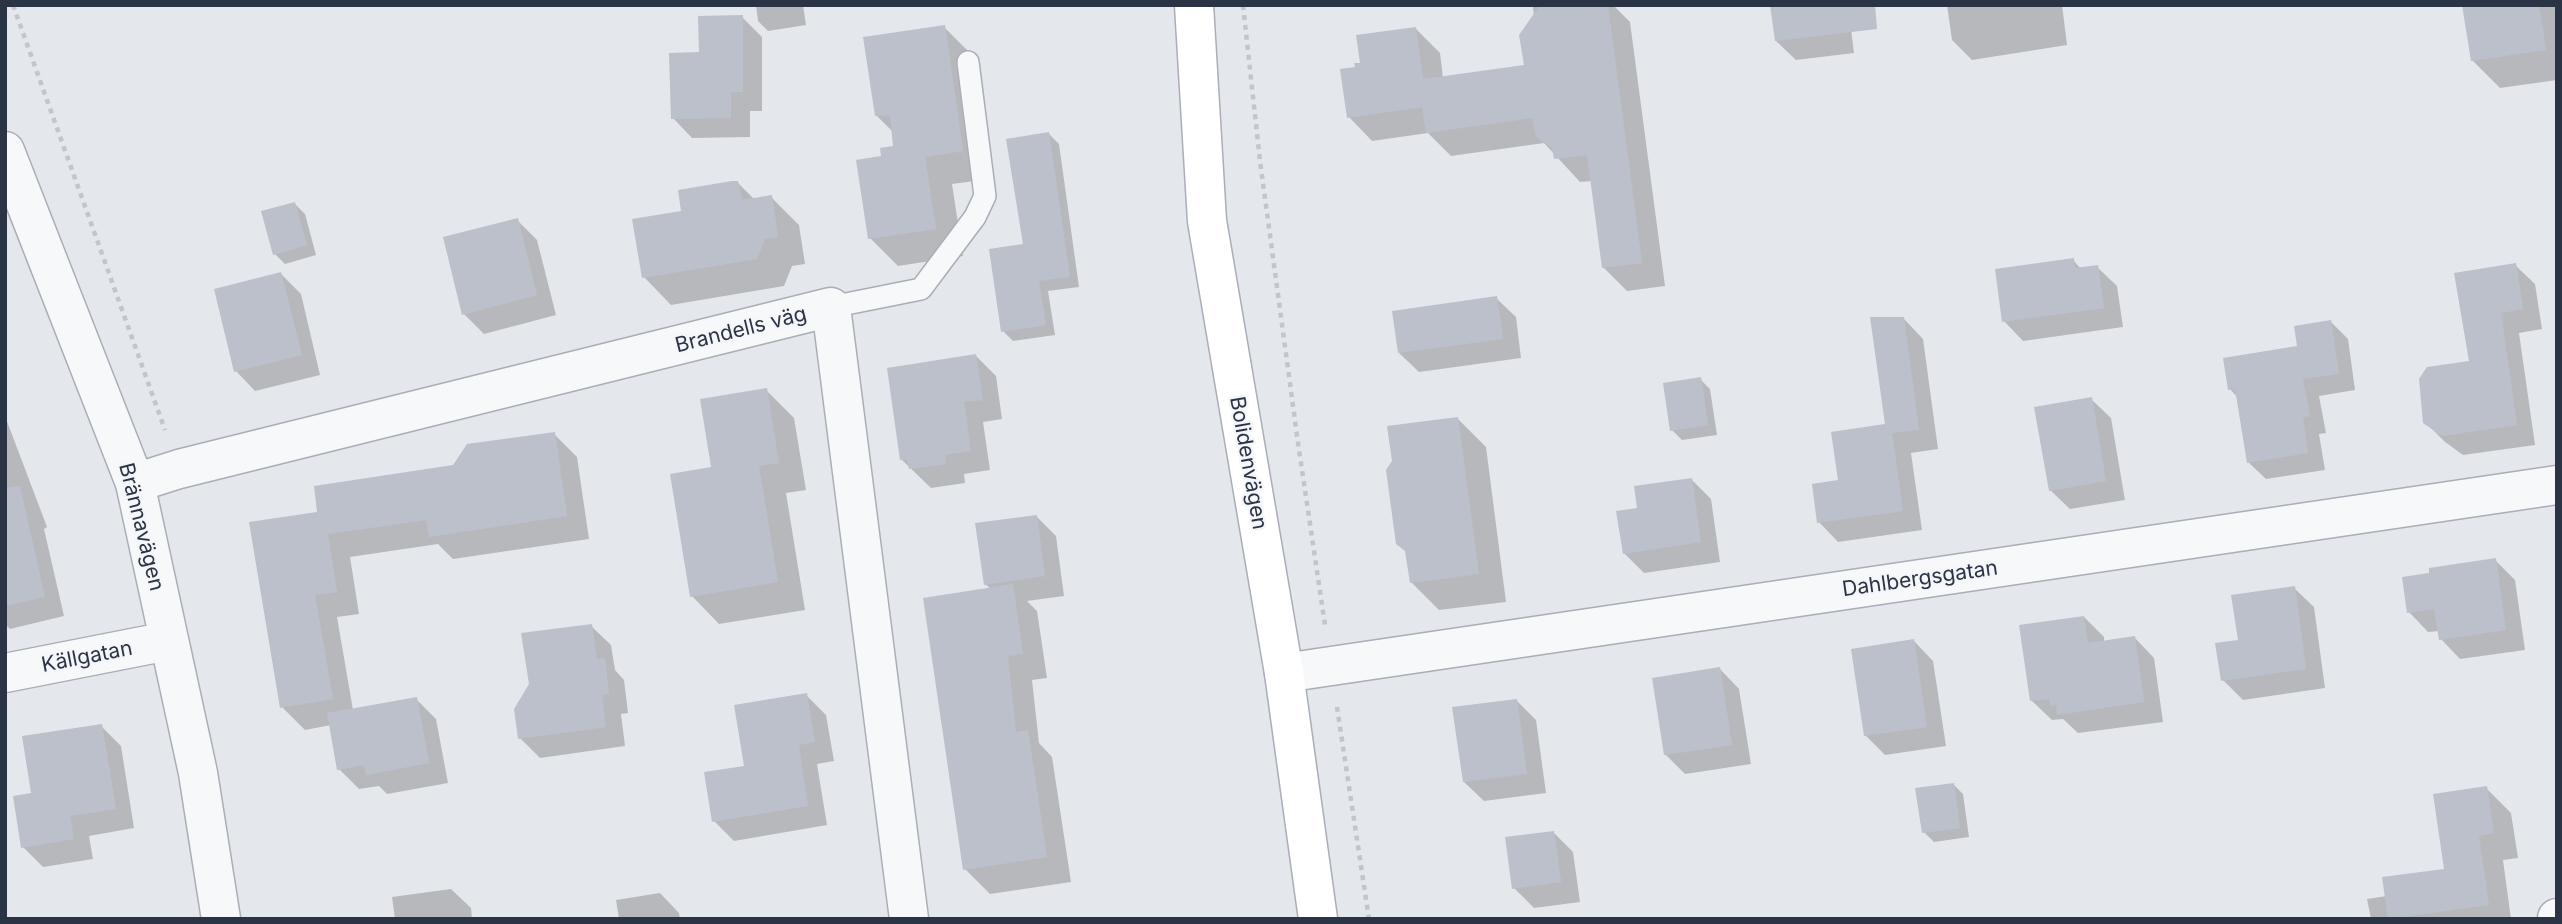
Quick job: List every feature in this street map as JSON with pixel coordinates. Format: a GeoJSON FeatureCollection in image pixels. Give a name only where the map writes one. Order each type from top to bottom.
{"type":"FeatureCollection","features":[{"type":"Feature","properties":{"kind":"main road","name":"Bolidenvägen"},"geometry":{"type":"LineString","coordinates":[[1194,5],[1207,220],[1284,673],[1318,919]]}},
{"type":"Feature","properties":{"kind":"street","name":"Brännavägen"},"geometry":{"type":"LineString","coordinates":[[5,151],[135,483],[198,773],[221,919]]}},
{"type":"Feature","properties":{"kind":"street","name":"Brandells väg"},"geometry":{"type":"LineString","coordinates":[[135,483],[179,469],[831,307],[909,919]]}},
{"type":"Feature","properties":{"kind":"street","name":"Dahlbergsgatan"},"geometry":{"type":"LineString","coordinates":[[1284,673],[2557,485]]}},
{"type":"Feature","properties":{"kind":"street","name":"Källgatan"},"geometry":{"type":"LineString","coordinates":[[5,673],[168,641]]}},
{"type":"Feature","properties":{"kind":"lane"},"geometry":{"type":"LineString","coordinates":[[831,307],[921,289],[975,217],[985,196],[968,62]]}},
{"type":"Feature","properties":{"kind":"path"},"geometry":{"type":"LineString","coordinates":[[1243,5],[1260,161],[1297,443],[1369,919]]}},
{"type":"Feature","properties":{"kind":"building"},"geometry":{"type":"Polygon","coordinates":[[[1540,5],[1608,5],[1642,263],[1602,268],[1587,155],[1554,159],[1552,148],[1536,137],[1532,118],[1426,133],[1422,107],[1347,118],[1340,69],[1355,67],[1354,63],[1360,63],[1356,35],[1416,27],[1423,79],[1524,65],[1519,35],[1540,5]]]}},
{"type":"Feature","properties":{"kind":"building"},"geometry":{"type":"Polygon","coordinates":[[[1770,5],[1875,5],[1877,29],[1775,41],[1770,5]]]}},
{"type":"Feature","properties":{"kind":"building"},"geometry":{"type":"Polygon","coordinates":[[[2462,5],[2539,5],[2546,50],[2471,61],[2462,5]]]}},
{"type":"Feature","properties":{"kind":"building"},"geometry":{"type":"Polygon","coordinates":[[[743,15],[743,92],[731,92],[731,118],[671,119],[669,53],[699,52],[698,16],[743,15]]]}},
{"type":"Feature","properties":{"kind":"building"},"geometry":{"type":"Polygon","coordinates":[[[945,25],[963,151],[925,157],[936,229],[868,239],[856,160],[881,156],[880,148],[893,146],[890,115],[875,116],[863,37],[945,25]]]}},
{"type":"Feature","properties":{"kind":"building"},"geometry":{"type":"Polygon","coordinates":[[[1049,132],[1070,277],[1039,281],[1046,325],[1001,332],[989,249],[1023,244],[1006,139],[1049,132]]]}},
{"type":"Feature","properties":{"kind":"building"},"geometry":{"type":"Polygon","coordinates":[[[738,181],[742,200],[772,195],[778,237],[765,239],[757,259],[642,278],[632,219],[681,211],[678,190],[738,181]]]}},
{"type":"Feature","properties":{"kind":"building"},"geometry":{"type":"Polygon","coordinates":[[[295,202],[307,245],[273,255],[261,211],[295,202]]]}},
{"type":"Feature","properties":{"kind":"building"},"geometry":{"type":"Polygon","coordinates":[[[518,218],[537,295],[462,315],[443,237],[518,218]]]}},
{"type":"Feature","properties":{"kind":"building"},"geometry":{"type":"Polygon","coordinates":[[[2074,258],[2075,268],[2098,265],[2104,308],[2002,322],[1995,269],[2074,258]]]}},
{"type":"Feature","properties":{"kind":"building"},"geometry":{"type":"Polygon","coordinates":[[[2516,263],[2523,309],[2501,313],[2517,425],[2442,436],[2423,423],[2419,379],[2427,367],[2469,361],[2454,273],[2516,263]]]}},
{"type":"Feature","properties":{"kind":"building"},"geometry":{"type":"Polygon","coordinates":[[[281,272],[302,355],[234,372],[214,289],[281,272]]]}},
{"type":"Feature","properties":{"kind":"building"},"geometry":{"type":"Polygon","coordinates":[[[1497,296],[1503,339],[1398,353],[1392,311],[1497,296]]]}},
{"type":"Feature","properties":{"kind":"building"},"geometry":{"type":"Polygon","coordinates":[[[1870,317],[1904,317],[1919,430],[1892,433],[1903,511],[1817,523],[1812,484],[1838,480],[1831,432],[1885,424],[1870,317]]]}},
{"type":"Feature","properties":{"kind":"building"},"geometry":{"type":"Polygon","coordinates":[[[2331,320],[2339,374],[2303,379],[2310,416],[2303,417],[2308,453],[2247,463],[2235,389],[2228,390],[2223,358],[2297,346],[2294,326],[2331,320]]]}},
{"type":"Feature","properties":{"kind":"building"},"geometry":{"type":"Polygon","coordinates":[[[976,354],[983,400],[964,402],[971,451],[945,455],[946,464],[909,469],[907,459],[900,460],[887,368],[976,354]]]}},
{"type":"Feature","properties":{"kind":"building"},"geometry":{"type":"Polygon","coordinates":[[[1701,377],[1708,425],[1670,431],[1663,383],[1701,377]]]}},
{"type":"Feature","properties":{"kind":"building"},"geometry":{"type":"Polygon","coordinates":[[[767,388],[779,463],[759,466],[778,582],[690,597],[670,474],[711,467],[700,399],[767,388]]]}},
{"type":"Feature","properties":{"kind":"building"},"geometry":{"type":"Polygon","coordinates":[[[2092,397],[2106,481],[2049,491],[2034,407],[2092,397]]]}},
{"type":"Feature","properties":{"kind":"building"},"geometry":{"type":"Polygon","coordinates":[[[1458,417],[1479,574],[1410,583],[1405,551],[1396,544],[1386,470],[1392,461],[1387,426],[1458,417]]]}},
{"type":"Feature","properties":{"kind":"building"},"geometry":{"type":"Polygon","coordinates":[[[555,432],[567,516],[429,537],[426,520],[328,534],[337,592],[315,595],[333,699],[280,708],[249,522],[317,512],[314,486],[453,465],[467,444],[555,432]]]}},
{"type":"Feature","properties":{"kind":"building"},"geometry":{"type":"Polygon","coordinates":[[[1692,478],[1701,542],[1623,554],[1616,511],[1637,508],[1634,486],[1692,478]]]}},
{"type":"Feature","properties":{"kind":"building"},"geometry":{"type":"Polygon","coordinates":[[[20,486],[45,597],[5,606],[5,488],[20,486]]]}},
{"type":"Feature","properties":{"kind":"building"},"geometry":{"type":"Polygon","coordinates":[[[1037,515],[1045,576],[984,585],[975,523],[1037,515]]]}},
{"type":"Feature","properties":{"kind":"building"},"geometry":{"type":"Polygon","coordinates":[[[2496,558],[2506,630],[2439,640],[2434,609],[2407,613],[2402,577],[2429,573],[2429,568],[2496,558]]]}},
{"type":"Feature","properties":{"kind":"building"},"geometry":{"type":"Polygon","coordinates":[[[1013,584],[1023,654],[1008,656],[1016,732],[1028,730],[1047,857],[963,870],[923,598],[1013,584]]]}},
{"type":"Feature","properties":{"kind":"building"},"geometry":{"type":"Polygon","coordinates":[[[2295,586],[2306,669],[2221,681],[2215,643],[2238,640],[2231,595],[2295,586]]]}},
{"type":"Feature","properties":{"kind":"building"},"geometry":{"type":"Polygon","coordinates":[[[2084,616],[2088,643],[2135,636],[2144,702],[2057,715],[2056,705],[2050,706],[2050,699],[2030,701],[2019,625],[2084,616]]]}},
{"type":"Feature","properties":{"kind":"building"},"geometry":{"type":"Polygon","coordinates":[[[592,624],[597,659],[605,658],[609,694],[602,695],[606,727],[518,739],[514,709],[529,684],[521,633],[592,624]]]}},
{"type":"Feature","properties":{"kind":"building"},"geometry":{"type":"Polygon","coordinates":[[[1914,639],[1927,727],[1864,736],[1851,649],[1914,639]]]}},
{"type":"Feature","properties":{"kind":"building"},"geometry":{"type":"Polygon","coordinates":[[[1720,667],[1732,745],[1664,755],[1652,678],[1720,667]]]}},
{"type":"Feature","properties":{"kind":"building"},"geometry":{"type":"Polygon","coordinates":[[[807,693],[815,742],[799,745],[808,806],[712,822],[704,772],[744,766],[734,705],[807,693]]]}},
{"type":"Feature","properties":{"kind":"building"},"geometry":{"type":"Polygon","coordinates":[[[417,697],[429,763],[366,775],[364,765],[337,770],[327,713],[417,697]]]}},
{"type":"Feature","properties":{"kind":"building"},"geometry":{"type":"Polygon","coordinates":[[[1517,699],[1527,774],[1463,782],[1452,707],[1517,699]]]}},
{"type":"Feature","properties":{"kind":"building"},"geometry":{"type":"Polygon","coordinates":[[[102,724],[116,809],[70,816],[74,839],[21,848],[13,796],[31,793],[22,736],[102,724]]]}},
{"type":"Feature","properties":{"kind":"building"},"geometry":{"type":"Polygon","coordinates":[[[1954,783],[1960,828],[1922,833],[1915,788],[1954,783]]]}},
{"type":"Feature","properties":{"kind":"building"},"geometry":{"type":"Polygon","coordinates":[[[2487,786],[2494,833],[2479,836],[2489,905],[2388,919],[2382,877],[2444,869],[2433,794],[2487,786]]]}},
{"type":"Feature","properties":{"kind":"building"},"geometry":{"type":"Polygon","coordinates":[[[1554,831],[1561,882],[1512,889],[1505,837],[1554,831]]]}}]}
